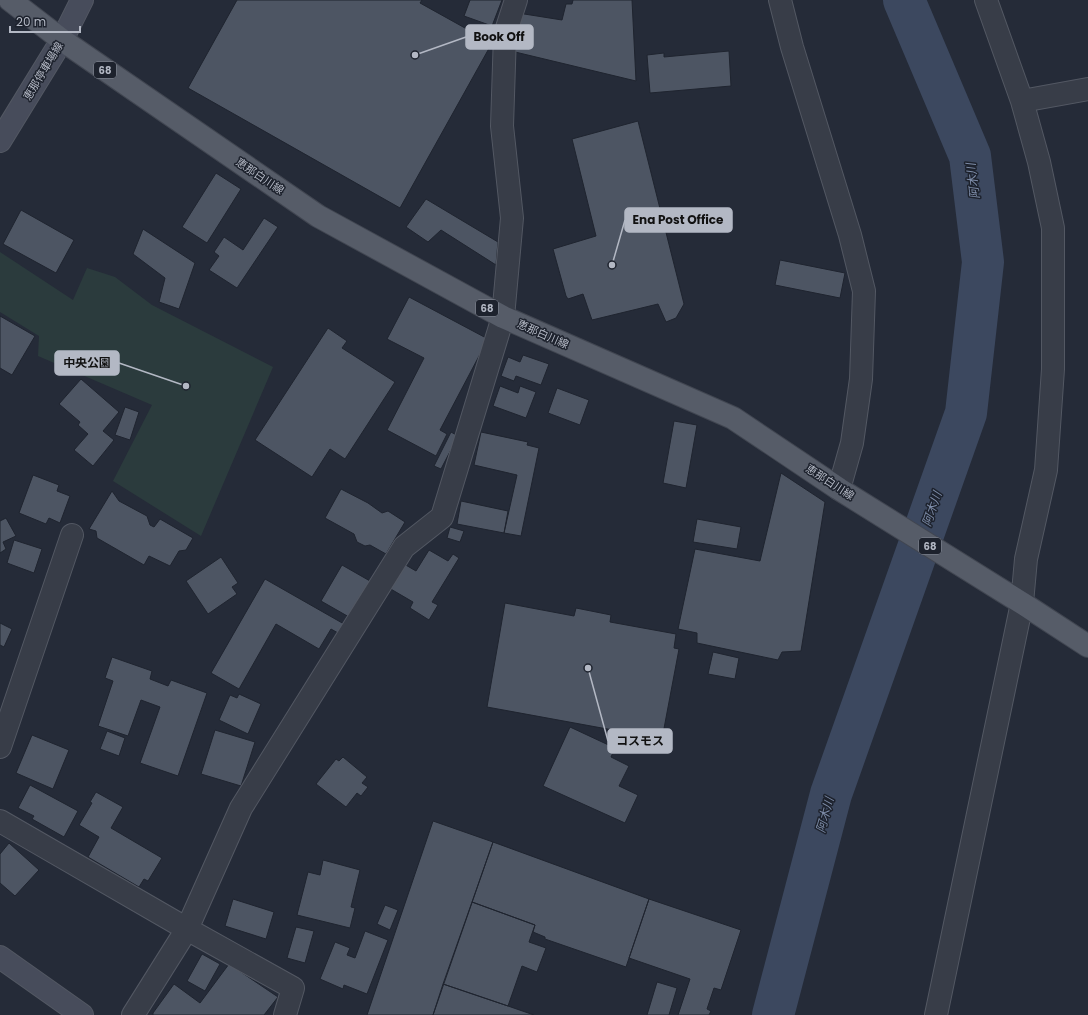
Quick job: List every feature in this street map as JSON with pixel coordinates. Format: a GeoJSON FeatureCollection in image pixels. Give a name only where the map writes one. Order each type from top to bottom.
{"type":"FeatureCollection","features":[{"type":"Feature","properties":{"kind":"main road","name":"恵那白川線"},"geometry":{"type":"LineString","coordinates":[[10,0],[62,40],[318,216],[503,317],[733,418],[839,489],[1088,646]]}},
{"type":"Feature","properties":{"kind":"main road","name":"恵那停車場線"},"geometry":{"type":"LineString","coordinates":[[0,141],[62,40],[82,0]]}},
{"type":"Feature","properties":{"kind":"main road"},"geometry":{"type":"LineString","coordinates":[[0,957],[82,1015]]}},
{"type":"Feature","properties":{"kind":"street"},"geometry":{"type":"LineString","coordinates":[[133,1015],[187,929],[241,808],[404,547],[442,517],[503,317],[512,218],[502,126],[505,34],[516,0]]}},
{"type":"Feature","properties":{"kind":"street"},"geometry":{"type":"LineString","coordinates":[[780,0],[792,47],[850,235],[864,291],[861,379],[852,442],[839,489]]}},
{"type":"Feature","properties":{"kind":"street"},"geometry":{"type":"LineString","coordinates":[[936,1015],[1022,603],[1026,559],[1046,470],[1053,369],[1053,228],[1022,101],[986,0]]}},
{"type":"Feature","properties":{"kind":"street"},"geometry":{"type":"LineString","coordinates":[[1022,101],[1088,89]]}},
{"type":"Feature","properties":{"kind":"street"},"geometry":{"type":"LineString","coordinates":[[0,747],[72,535]]}},
{"type":"Feature","properties":{"kind":"street"},"geometry":{"type":"LineString","coordinates":[[0,821],[187,929],[293,988],[285,1015]]}},
{"type":"Feature","properties":{"kind":"shaded area"},"geometry":{"type":"Polygon","coordinates":[[[0,252],[73,300],[87,268],[115,277],[152,305],[273,367],[201,536],[113,481],[152,405],[38,356],[39,336],[0,312],[0,252]]]}},
{"type":"Feature","properties":{"kind":"building"},"geometry":{"type":"Polygon","coordinates":[[[237,0],[422,0],[420,3],[492,43],[400,208],[188,88],[237,0]]]}},
{"type":"Feature","properties":{"kind":"building"},"geometry":{"type":"Polygon","coordinates":[[[470,0],[502,0],[492,26],[464,16],[470,0]]]}},
{"type":"Feature","properties":{"kind":"building"},"geometry":{"type":"Polygon","coordinates":[[[573,0],[632,0],[636,81],[511,51],[518,13],[562,20],[566,4],[572,4],[573,0]]]}},
{"type":"Feature","properties":{"kind":"building"},"geometry":{"type":"Polygon","coordinates":[[[729,51],[731,86],[650,93],[647,55],[664,53],[664,57],[729,51]]]}},
{"type":"Feature","properties":{"kind":"building"},"geometry":{"type":"Polygon","coordinates":[[[638,121],[684,304],[676,318],[666,322],[658,304],[592,320],[583,294],[568,299],[566,296],[553,249],[596,236],[572,139],[638,121]]]}},
{"type":"Feature","properties":{"kind":"building"},"geometry":{"type":"Polygon","coordinates":[[[216,173],[241,189],[207,243],[182,227],[216,173]]]}},
{"type":"Feature","properties":{"kind":"building"},"geometry":{"type":"Polygon","coordinates":[[[426,199],[498,242],[496,265],[441,230],[428,242],[406,227],[426,199]]]}},
{"type":"Feature","properties":{"kind":"building"},"geometry":{"type":"Polygon","coordinates":[[[21,210],[74,240],[56,273],[3,244],[21,210]]]}},
{"type":"Feature","properties":{"kind":"building"},"geometry":{"type":"Polygon","coordinates":[[[264,218],[278,227],[237,288],[209,270],[219,256],[214,252],[224,237],[243,250],[264,218]]]}},
{"type":"Feature","properties":{"kind":"building"},"geometry":{"type":"Polygon","coordinates":[[[143,229],[195,263],[179,309],[159,302],[165,278],[133,254],[143,229]]]}},
{"type":"Feature","properties":{"kind":"building"},"geometry":{"type":"Polygon","coordinates":[[[780,260],[845,273],[840,298],[775,285],[780,260]]]}},
{"type":"Feature","properties":{"kind":"building"},"geometry":{"type":"Polygon","coordinates":[[[409,297],[488,339],[440,430],[447,434],[436,456],[387,430],[424,358],[387,339],[409,297]]]}},
{"type":"Feature","properties":{"kind":"building"},"geometry":{"type":"Polygon","coordinates":[[[0,316],[35,336],[12,375],[0,368],[0,316]]]}},
{"type":"Feature","properties":{"kind":"building"},"geometry":{"type":"Polygon","coordinates":[[[328,328],[347,341],[342,348],[395,382],[345,459],[330,449],[312,477],[255,440],[328,328]]]}},
{"type":"Feature","properties":{"kind":"building"},"geometry":{"type":"Polygon","coordinates":[[[523,355],[549,364],[541,385],[516,376],[514,381],[501,376],[508,357],[520,362],[523,355]]]}},
{"type":"Feature","properties":{"kind":"building"},"geometry":{"type":"Polygon","coordinates":[[[81,379],[119,412],[103,431],[114,440],[93,466],[74,450],[88,434],[78,425],[80,422],[59,404],[81,379]]]}},
{"type":"Feature","properties":{"kind":"building"},"geometry":{"type":"Polygon","coordinates":[[[500,386],[518,393],[520,386],[536,392],[526,418],[493,406],[500,386]]]}},
{"type":"Feature","properties":{"kind":"building"},"geometry":{"type":"Polygon","coordinates":[[[557,388],[589,400],[580,425],[548,413],[557,388]]]}},
{"type":"Feature","properties":{"kind":"building"},"geometry":{"type":"Polygon","coordinates":[[[125,407],[139,412],[130,440],[115,435],[125,407]]]}},
{"type":"Feature","properties":{"kind":"building"},"geometry":{"type":"Polygon","coordinates":[[[674,421],[697,425],[686,488],[663,483],[674,421]]]}},
{"type":"Feature","properties":{"kind":"building"},"geometry":{"type":"Polygon","coordinates":[[[451,432],[458,436],[441,469],[434,466],[451,432]]]}},
{"type":"Feature","properties":{"kind":"building"},"geometry":{"type":"Polygon","coordinates":[[[481,432],[528,442],[527,445],[539,448],[521,536],[504,533],[517,475],[474,465],[481,432]]]}},
{"type":"Feature","properties":{"kind":"building"},"geometry":{"type":"Polygon","coordinates":[[[781,473],[825,502],[801,651],[782,652],[778,660],[697,643],[697,633],[678,629],[695,549],[760,561],[781,473]]]}},
{"type":"Feature","properties":{"kind":"building"},"geometry":{"type":"Polygon","coordinates":[[[33,475],[59,485],[57,491],[70,496],[60,523],[49,518],[46,524],[19,513],[33,475]]]}},
{"type":"Feature","properties":{"kind":"building"},"geometry":{"type":"Polygon","coordinates":[[[341,489],[368,503],[382,513],[388,511],[405,522],[386,554],[370,545],[365,546],[357,542],[354,534],[325,518],[341,489]]]}},
{"type":"Feature","properties":{"kind":"building"},"geometry":{"type":"Polygon","coordinates":[[[112,491],[119,501],[147,516],[150,525],[154,527],[160,519],[193,538],[186,550],[179,551],[170,566],[149,556],[144,565],[97,538],[96,531],[89,529],[112,491]]]}},
{"type":"Feature","properties":{"kind":"building"},"geometry":{"type":"Polygon","coordinates":[[[461,501],[508,511],[504,533],[457,524],[461,501]]]}},
{"type":"Feature","properties":{"kind":"building"},"geometry":{"type":"Polygon","coordinates":[[[6,518],[16,536],[3,542],[6,549],[0,553],[0,521],[6,518]]]}},
{"type":"Feature","properties":{"kind":"building"},"geometry":{"type":"Polygon","coordinates":[[[697,519],[741,527],[737,549],[693,542],[697,519]]]}},
{"type":"Feature","properties":{"kind":"building"},"geometry":{"type":"Polygon","coordinates":[[[450,527],[464,531],[460,542],[447,538],[450,527]]]}},
{"type":"Feature","properties":{"kind":"building"},"geometry":{"type":"Polygon","coordinates":[[[14,540],[42,549],[34,573],[7,563],[14,540]]]}},
{"type":"Feature","properties":{"kind":"building"},"geometry":{"type":"Polygon","coordinates":[[[429,550],[448,561],[453,554],[459,558],[432,602],[438,605],[429,620],[410,608],[413,602],[389,588],[404,564],[416,571],[429,550]]]}},
{"type":"Feature","properties":{"kind":"building"},"geometry":{"type":"Polygon","coordinates":[[[221,557],[238,583],[232,587],[237,594],[208,614],[186,581],[221,557]]]}},
{"type":"Feature","properties":{"kind":"building"},"geometry":{"type":"Polygon","coordinates":[[[342,565],[370,581],[349,617],[321,601],[342,565]]]}},
{"type":"Feature","properties":{"kind":"building"},"geometry":{"type":"Polygon","coordinates":[[[265,579],[344,624],[338,633],[331,629],[319,649],[276,624],[239,689],[211,673],[265,579]]]}},
{"type":"Feature","properties":{"kind":"building"},"geometry":{"type":"Polygon","coordinates":[[[505,603],[574,616],[576,608],[611,615],[610,622],[676,634],[674,648],[679,649],[662,739],[487,707],[505,603]]]}},
{"type":"Feature","properties":{"kind":"building"},"geometry":{"type":"Polygon","coordinates":[[[0,623],[12,629],[4,647],[0,645],[0,623]]]}},
{"type":"Feature","properties":{"kind":"building"},"geometry":{"type":"Polygon","coordinates":[[[713,652],[739,658],[735,679],[708,674],[713,652]]]}},
{"type":"Feature","properties":{"kind":"building"},"geometry":{"type":"Polygon","coordinates":[[[112,657],[152,671],[150,679],[168,686],[171,680],[207,693],[178,776],[140,763],[160,707],[141,700],[128,736],[98,726],[113,681],[105,678],[112,657]]]}},
{"type":"Feature","properties":{"kind":"building"},"geometry":{"type":"Polygon","coordinates":[[[239,694],[261,704],[248,734],[219,720],[230,695],[237,698],[239,694]]]}},
{"type":"Feature","properties":{"kind":"building"},"geometry":{"type":"Polygon","coordinates":[[[570,727],[615,748],[611,757],[629,766],[619,786],[638,795],[625,823],[543,786],[570,727]]]}},
{"type":"Feature","properties":{"kind":"building"},"geometry":{"type":"Polygon","coordinates":[[[215,730],[255,742],[241,786],[201,774],[215,730]]]}},
{"type":"Feature","properties":{"kind":"building"},"geometry":{"type":"Polygon","coordinates":[[[107,731],[125,738],[119,756],[100,749],[107,731]]]}},
{"type":"Feature","properties":{"kind":"building"},"geometry":{"type":"Polygon","coordinates":[[[32,735],[69,750],[53,789],[16,773],[32,735]]]}},
{"type":"Feature","properties":{"kind":"building"},"geometry":{"type":"Polygon","coordinates":[[[343,757],[367,777],[362,783],[368,787],[361,796],[357,793],[346,807],[316,784],[336,759],[339,761],[343,757]]]}},
{"type":"Feature","properties":{"kind":"building"},"geometry":{"type":"Polygon","coordinates":[[[30,785],[78,811],[64,837],[32,819],[34,816],[18,808],[30,785]]]}},
{"type":"Feature","properties":{"kind":"building"},"geometry":{"type":"Polygon","coordinates":[[[96,792],[123,807],[111,828],[162,858],[148,881],[144,879],[139,887],[88,857],[99,837],[79,825],[92,803],[90,802],[96,792]]]}},
{"type":"Feature","properties":{"kind":"building"},"geometry":{"type":"Polygon","coordinates":[[[433,821],[493,842],[433,1015],[367,1015],[433,821]]]}},
{"type":"Feature","properties":{"kind":"building"},"geometry":{"type":"Polygon","coordinates":[[[493,842],[649,899],[626,967],[545,939],[545,937],[533,932],[535,925],[472,902],[493,842]]]}},
{"type":"Feature","properties":{"kind":"building"},"geometry":{"type":"Polygon","coordinates":[[[9,843],[39,870],[15,896],[0,883],[0,854],[9,843]]]}},
{"type":"Feature","properties":{"kind":"building"},"geometry":{"type":"Polygon","coordinates":[[[323,860],[360,870],[351,907],[355,908],[350,928],[297,915],[308,872],[320,875],[323,860]]]}},
{"type":"Feature","properties":{"kind":"building"},"geometry":{"type":"Polygon","coordinates":[[[233,899],[274,912],[266,939],[225,926],[233,899]]]}},
{"type":"Feature","properties":{"kind":"building"},"geometry":{"type":"Polygon","coordinates":[[[649,899],[741,930],[721,990],[714,988],[707,1009],[711,1011],[709,1015],[678,1015],[690,979],[629,958],[649,899]]]}},
{"type":"Feature","properties":{"kind":"building"},"geometry":{"type":"Polygon","coordinates":[[[472,902],[535,925],[529,942],[546,948],[537,972],[522,966],[508,1006],[443,984],[472,902]]]}},
{"type":"Feature","properties":{"kind":"building"},"geometry":{"type":"Polygon","coordinates":[[[385,905],[398,910],[390,930],[377,924],[385,905]]]}},
{"type":"Feature","properties":{"kind":"building"},"geometry":{"type":"Polygon","coordinates":[[[296,927],[314,931],[305,963],[287,958],[296,927]]]}},
{"type":"Feature","properties":{"kind":"building"},"geometry":{"type":"Polygon","coordinates":[[[365,931],[388,940],[367,994],[344,985],[343,989],[320,979],[335,942],[350,948],[347,955],[355,958],[365,931]]]}},
{"type":"Feature","properties":{"kind":"building"},"geometry":{"type":"Polygon","coordinates":[[[202,954],[220,964],[205,991],[187,981],[202,954]]]}},
{"type":"Feature","properties":{"kind":"building"},"geometry":{"type":"Polygon","coordinates":[[[229,964],[278,997],[264,1015],[153,1015],[174,984],[200,1003],[229,964]]]}},
{"type":"Feature","properties":{"kind":"building"},"geometry":{"type":"Polygon","coordinates":[[[657,982],[677,988],[669,1015],[647,1015],[657,982]]]}},
{"type":"Feature","properties":{"kind":"building"},"geometry":{"type":"Polygon","coordinates":[[[443,984],[508,1006],[534,1015],[433,1015],[443,984]]]}},
{"type":"Feature","properties":{"kind":"waterway","name":"阿木川"},"geometry":{"type":"LineString","coordinates":[[773,1015],[831,794],[966,413],[983,262],[970,156],[904,0]]}},
{"type":"Feature","properties":{"kind":"place","name":"Book Off"},"geometry":{"type":"Point","coordinates":[415,55]}},
{"type":"Feature","properties":{"kind":"place","name":"Ena Post Office"},"geometry":{"type":"Point","coordinates":[612,265]}},
{"type":"Feature","properties":{"kind":"place","name":"中央公園"},"geometry":{"type":"Point","coordinates":[186,386]}},
{"type":"Feature","properties":{"kind":"place","name":"コスモス"},"geometry":{"type":"Point","coordinates":[588,668]}}]}
